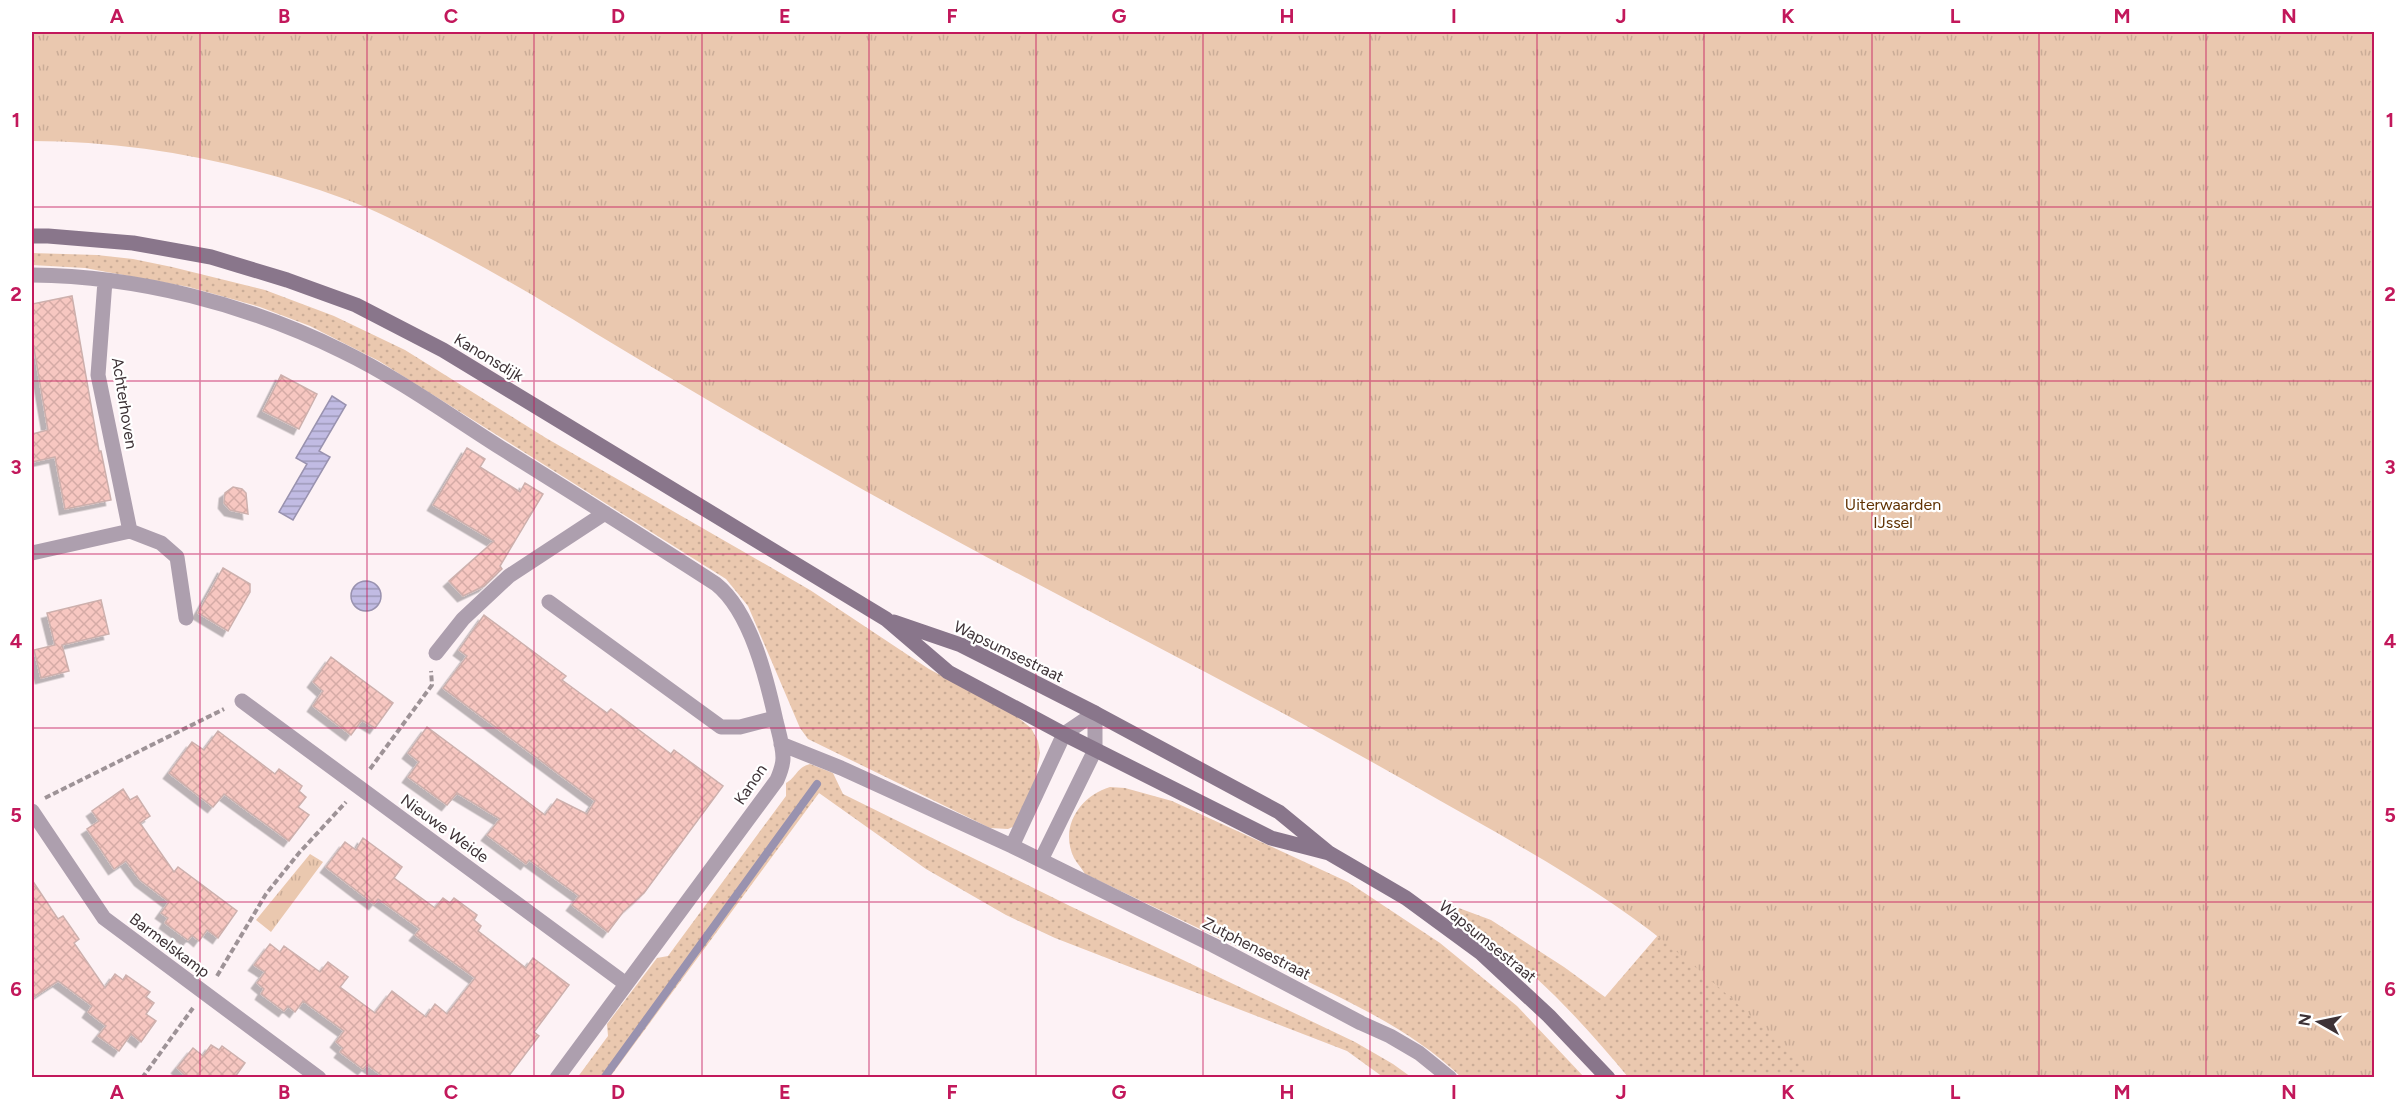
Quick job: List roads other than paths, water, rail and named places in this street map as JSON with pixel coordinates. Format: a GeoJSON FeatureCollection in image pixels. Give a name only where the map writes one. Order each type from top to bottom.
{"type":"FeatureCollection","features":[{"type":"Feature","properties":{"kind":"street","name":"Kanonsdijk"},"geometry":{"type":"LineString","coordinates":[[32,236],[133,243],[211,257],[287,280],[356,305],[443,350],[886,619]]}},
{"type":"Feature","properties":{"kind":"street"},"geometry":{"type":"LineString","coordinates":[[32,275],[105,281],[168,291],[246,312],[334,347],[376,369],[727,593],[742,618],[766,674],[775,718],[734,728],[716,724],[549,602]]}},
{"type":"Feature","properties":{"kind":"street","name":"Achterhoven"},"geometry":{"type":"LineString","coordinates":[[105,281],[98,375],[130,531]]}},
{"type":"Feature","properties":{"kind":"street"},"geometry":{"type":"LineString","coordinates":[[436,653],[464,619],[509,576],[604,513]]}},
{"type":"Feature","properties":{"kind":"street"},"geometry":{"type":"LineString","coordinates":[[32,553],[130,531],[161,543],[177,557],[186,618]]}},
{"type":"Feature","properties":{"kind":"street","name":"Wapsumsestraat"},"geometry":{"type":"LineString","coordinates":[[886,619],[961,645],[1279,812],[1329,853],[1406,898],[1481,953],[1549,1016],[1608,1077]]}},
{"type":"Feature","properties":{"kind":"street","name":"Wapsumsestraat"},"geometry":{"type":"LineString","coordinates":[[886,619],[948,672],[1064,734],[1271,838],[1329,853]]}},
{"type":"Feature","properties":{"kind":"street","name":"Nieuwe Weide"},"geometry":{"type":"LineString","coordinates":[[242,701],[626,984]]}},
{"type":"Feature","properties":{"kind":"street"},"geometry":{"type":"LineString","coordinates":[[1012,846],[1064,734],[1095,714]]}},
{"type":"Feature","properties":{"kind":"street"},"geometry":{"type":"LineString","coordinates":[[1041,860],[1095,750],[1095,714]]}},
{"type":"Feature","properties":{"kind":"street","name":"Kanon"},"geometry":{"type":"LineString","coordinates":[[557,1077],[777,780],[783,758],[775,718]]}},
{"type":"Feature","properties":{"kind":"street","name":"Zutphensestraat"},"geometry":{"type":"LineString","coordinates":[[781,744],[841,768],[1041,860],[1390,1036],[1419,1053],[1450,1077]]}},
{"type":"Feature","properties":{"kind":"street","name":"Barmelskamp"},"geometry":{"type":"LineString","coordinates":[[35,806],[104,918],[319,1077]]}},
{"type":"Feature","properties":{"kind":"waterway"},"geometry":{"type":"LineString","coordinates":[[604,1078],[817,784]]}},
{"type":"Feature","properties":{"kind":"park label","name":"Uiterwaarden IJssel"},"geometry":{"type":"Point","coordinates":[1893,513]}}]}
